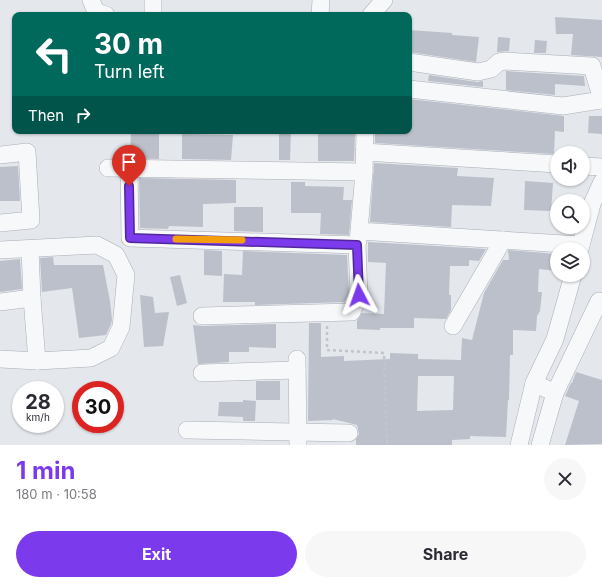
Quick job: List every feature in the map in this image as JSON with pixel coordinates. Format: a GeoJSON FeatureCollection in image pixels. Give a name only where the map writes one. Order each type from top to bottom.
{"type":"FeatureCollection","features":[{"type":"Feature","properties":{"kind":"street"},"geometry":{"type":"LineString","coordinates":[[91,0],[96,12]]}},
{"type":"Feature","properties":{"kind":"street"},"geometry":{"type":"LineString","coordinates":[[153,0],[154,12]]}},
{"type":"Feature","properties":{"kind":"street"},"geometry":{"type":"LineString","coordinates":[[320,12],[321,0]]}},
{"type":"Feature","properties":{"kind":"street"},"geometry":{"type":"LineString","coordinates":[[374,12],[384,0]]}},
{"type":"Feature","properties":{"kind":"street"},"geometry":{"type":"LineString","coordinates":[[412,62],[478,72],[490,69],[499,62],[505,61],[592,66],[602,100],[563,106],[412,89]]}},
{"type":"Feature","properties":{"kind":"street"},"geometry":{"type":"LineString","coordinates":[[202,316],[352,312],[359,295],[358,238],[364,172],[365,134]]}},
{"type":"Feature","properties":{"kind":"street"},"geometry":{"type":"LineString","coordinates":[[0,155],[27,152],[31,220],[0,223]]}},
{"type":"Feature","properties":{"kind":"street"},"geometry":{"type":"LineString","coordinates":[[364,152],[550,164]]}},
{"type":"Feature","properties":{"kind":"street"},"geometry":{"type":"LineString","coordinates":[[590,166],[602,167]]}},
{"type":"Feature","properties":{"kind":"street"},"geometry":{"type":"LineString","coordinates":[[108,168],[364,172]]}},
{"type":"Feature","properties":{"kind":"street"},"geometry":{"type":"LineString","coordinates":[[129,169],[130,238],[358,238],[503,240],[550,244]]}},
{"type":"Feature","properties":{"kind":"street"},"geometry":{"type":"LineString","coordinates":[[581,242],[592,204],[602,182]]}},
{"type":"Feature","properties":{"kind":"street"},"geometry":{"type":"LineString","coordinates":[[453,326],[503,240]]}},
{"type":"Feature","properties":{"kind":"street"},"geometry":{"type":"LineString","coordinates":[[0,250],[96,245],[116,255],[126,275],[121,327],[111,348],[91,358],[37,361],[0,359]]}},
{"type":"Feature","properties":{"kind":"street"},"geometry":{"type":"LineString","coordinates":[[30,249],[37,361]]}},
{"type":"Feature","properties":{"kind":"street"},"geometry":{"type":"LineString","coordinates":[[519,445],[534,383],[555,339],[571,282]]}},
{"type":"Feature","properties":{"kind":"street"},"geometry":{"type":"LineString","coordinates":[[0,302],[32,298]]}},
{"type":"Feature","properties":{"kind":"street"},"geometry":{"type":"LineString","coordinates":[[540,445],[555,393],[601,301]]}},
{"type":"Feature","properties":{"kind":"street"},"geometry":{"type":"LineString","coordinates":[[202,373],[297,365],[298,438]]}},
{"type":"Feature","properties":{"kind":"street"},"geometry":{"type":"LineString","coordinates":[[534,383],[555,393]]}},
{"type":"Feature","properties":{"kind":"street"},"geometry":{"type":"LineString","coordinates":[[187,430],[298,438],[349,433]]}},
{"type":"Feature","properties":{"kind":"path"},"geometry":{"type":"LineString","coordinates":[[327,313],[327,350],[384,353],[387,445]]}},
{"type":"Feature","properties":{"kind":"building"},"geometry":{"type":"Polygon","coordinates":[[[555,17],[602,20],[602,57],[571,55],[573,34],[556,34],[555,17]]]}},
{"type":"Feature","properties":{"kind":"building"},"geometry":{"type":"Polygon","coordinates":[[[412,30],[452,33],[452,35],[479,37],[476,62],[412,52],[412,30]]]}},
{"type":"Feature","properties":{"kind":"building"},"geometry":{"type":"Polygon","coordinates":[[[498,37],[510,38],[509,51],[497,52],[498,37]]]}},
{"type":"Feature","properties":{"kind":"building"},"geometry":{"type":"Polygon","coordinates":[[[535,40],[547,41],[546,53],[534,53],[535,40]]]}},
{"type":"Feature","properties":{"kind":"building"},"geometry":{"type":"Polygon","coordinates":[[[506,71],[584,76],[585,86],[555,84],[555,95],[506,90],[506,71]]]}},
{"type":"Feature","properties":{"kind":"building"},"geometry":{"type":"Polygon","coordinates":[[[429,75],[477,82],[483,81],[483,87],[428,81],[429,75]]]}},
{"type":"Feature","properties":{"kind":"building"},"geometry":{"type":"Polygon","coordinates":[[[412,99],[564,116],[564,132],[555,131],[554,146],[550,146],[550,154],[375,143],[375,134],[412,134],[412,99]]]}},
{"type":"Feature","properties":{"kind":"building"},"geometry":{"type":"Polygon","coordinates":[[[589,116],[602,116],[602,134],[588,133],[589,116]]]}},
{"type":"Feature","properties":{"kind":"building"},"geometry":{"type":"Polygon","coordinates":[[[131,134],[159,134],[159,159],[130,158],[131,134]]]}},
{"type":"Feature","properties":{"kind":"building"},"geometry":{"type":"Polygon","coordinates":[[[182,134],[233,135],[231,160],[182,159],[182,134]]]}},
{"type":"Feature","properties":{"kind":"building"},"geometry":{"type":"Polygon","coordinates":[[[279,134],[291,134],[290,160],[279,160],[279,134]]]}},
{"type":"Feature","properties":{"kind":"building"},"geometry":{"type":"Polygon","coordinates":[[[318,134],[355,134],[354,161],[318,161],[318,134]]]}},
{"type":"Feature","properties":{"kind":"building"},"geometry":{"type":"Polygon","coordinates":[[[374,163],[458,168],[457,176],[494,178],[491,206],[452,205],[451,227],[370,222],[374,163]]]}},
{"type":"Feature","properties":{"kind":"building"},"geometry":{"type":"Polygon","coordinates":[[[18,166],[20,201],[0,201],[0,167],[18,166]]]}},
{"type":"Feature","properties":{"kind":"building"},"geometry":{"type":"Polygon","coordinates":[[[139,178],[236,180],[236,203],[203,204],[203,227],[169,226],[168,229],[140,228],[139,178]]]}},
{"type":"Feature","properties":{"kind":"building"},"geometry":{"type":"Polygon","coordinates":[[[525,181],[550,183],[550,186],[553,186],[552,194],[550,194],[550,211],[524,210],[525,181]]]}},
{"type":"Feature","properties":{"kind":"building"},"geometry":{"type":"Polygon","coordinates":[[[291,182],[305,182],[305,186],[344,187],[343,200],[352,200],[349,235],[320,234],[321,213],[291,213],[291,182]]]}},
{"type":"Feature","properties":{"kind":"building"},"geometry":{"type":"Polygon","coordinates":[[[234,207],[263,207],[263,232],[234,231],[234,207]]]}},
{"type":"Feature","properties":{"kind":"building"},"geometry":{"type":"Polygon","coordinates":[[[368,242],[486,249],[479,261],[469,260],[469,266],[450,266],[449,295],[451,295],[451,310],[446,319],[414,318],[414,328],[380,328],[380,330],[357,329],[357,321],[362,313],[384,314],[386,263],[368,262],[368,242]]]}},
{"type":"Feature","properties":{"kind":"building"},"geometry":{"type":"Polygon","coordinates":[[[204,250],[222,251],[222,276],[204,275],[204,250]]]}},
{"type":"Feature","properties":{"kind":"building"},"geometry":{"type":"Polygon","coordinates":[[[508,250],[550,253],[550,270],[539,269],[538,292],[542,292],[540,311],[537,316],[536,331],[513,330],[513,355],[510,355],[506,437],[470,436],[470,439],[452,440],[452,445],[356,445],[356,439],[359,434],[357,425],[333,419],[308,421],[309,323],[321,323],[321,357],[344,356],[344,361],[390,359],[390,353],[418,354],[418,359],[461,360],[462,338],[472,340],[484,293],[503,260],[509,260],[508,250]],[[418,376],[417,411],[453,410],[454,376],[418,376]]]}},
{"type":"Feature","properties":{"kind":"building"},"geometry":{"type":"Polygon","coordinates":[[[243,251],[347,255],[349,293],[345,302],[255,305],[255,302],[223,302],[224,274],[242,275],[243,251]]]}},
{"type":"Feature","properties":{"kind":"building"},"geometry":{"type":"Polygon","coordinates":[[[53,257],[54,265],[103,265],[112,320],[106,335],[79,338],[72,288],[42,292],[40,258],[53,257]]]}},
{"type":"Feature","properties":{"kind":"building"},"geometry":{"type":"Polygon","coordinates":[[[20,259],[22,289],[0,292],[0,261],[20,259]]]}},
{"type":"Feature","properties":{"kind":"building"},"geometry":{"type":"Polygon","coordinates":[[[180,275],[187,303],[177,306],[170,277],[180,275]]]}},
{"type":"Feature","properties":{"kind":"building"},"geometry":{"type":"Polygon","coordinates":[[[140,295],[153,297],[155,313],[169,312],[163,346],[144,347],[140,295]]]}},
{"type":"Feature","properties":{"kind":"building"},"geometry":{"type":"Polygon","coordinates":[[[276,324],[276,348],[249,347],[249,352],[229,352],[229,362],[198,364],[193,325],[276,324]]]}},
{"type":"Feature","properties":{"kind":"building"},"geometry":{"type":"Polygon","coordinates":[[[576,372],[602,380],[602,444],[565,445],[579,401],[565,396],[576,372]]]}},
{"type":"Feature","properties":{"kind":"building"},"geometry":{"type":"Polygon","coordinates":[[[256,381],[280,381],[280,400],[256,400],[256,381]]]}},
{"type":"Feature","properties":{"kind":"building"},"geometry":{"type":"Polygon","coordinates":[[[243,400],[256,401],[255,421],[243,421],[243,417],[218,416],[219,402],[243,402],[243,400]]]}},
{"type":"Feature","properties":{"kind":"slow traffic"},"geometry":{"type":"LineString","coordinates":[[176,239],[242,240]]}},
{"type":"Feature","properties":{"kind":"route"},"geometry":{"type":"LineString","coordinates":[[129,186],[130,238],[357,245],[359,295]]}}]}
